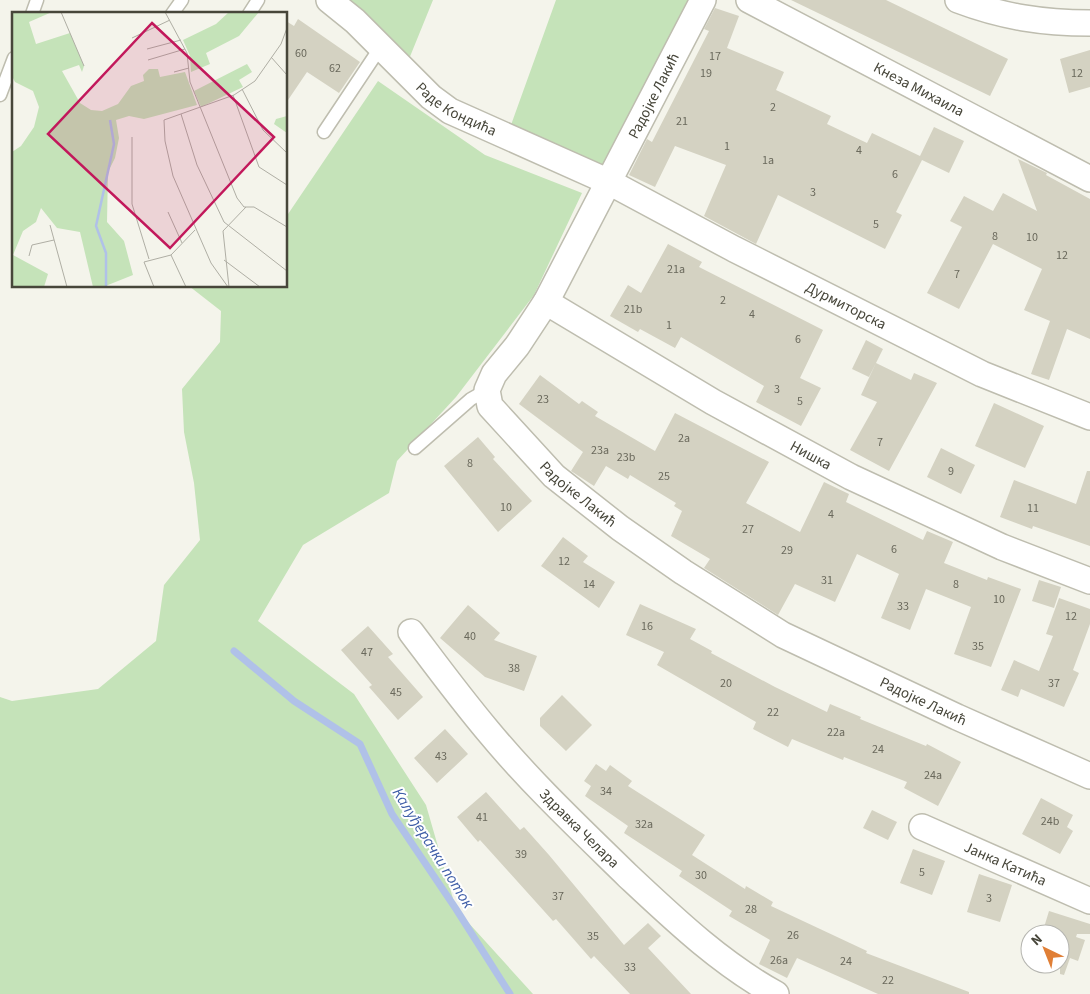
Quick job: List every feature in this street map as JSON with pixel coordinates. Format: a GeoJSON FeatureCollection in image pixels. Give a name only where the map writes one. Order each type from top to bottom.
{"type":"FeatureCollection","features":[{"type":"Feature","properties":{"kind":"street","name":"Раде Кондића"},"geometry":{"type":"LineString","coordinates":[[329,0],[355,21],[431,97],[450,111],[609,182]]}},
{"type":"Feature","properties":{"kind":"street","name":"Радојке Лакић"},"geometry":{"type":"LineString","coordinates":[[704,0],[546,302],[517,346],[494,374],[487,390],[490,406],[554,476],[620,528],[746,614],[827,656],[1090,776]]}},
{"type":"Feature","properties":{"kind":"street","name":"Кнеза Михаила"},"geometry":{"type":"LineString","coordinates":[[749,0],[1090,179]]}},
{"type":"Feature","properties":{"kind":"street"},"geometry":{"type":"LineString","coordinates":[[958,0],[1008,16],[1038,22],[1090,23]]}},
{"type":"Feature","properties":{"kind":"street","name":"Дурмиторска"},"geometry":{"type":"LineString","coordinates":[[609,182],[743,253],[974,370],[1090,417]]}},
{"type":"Feature","properties":{"kind":"street","name":"Нишка"},"geometry":{"type":"LineString","coordinates":[[546,302],[713,402],[851,477],[1002,546],[1090,581]]}},
{"type":"Feature","properties":{"kind":"street","name":"Здравка Челара"},"geometry":{"type":"LineString","coordinates":[[411,632],[488,730],[584,833],[707,948],[750,979],[776,994]]}},
{"type":"Feature","properties":{"kind":"street","name":"Јанка Катића"},"geometry":{"type":"LineString","coordinates":[[922,827],[1090,901]]}},
{"type":"Feature","properties":{"kind":"lane"},"geometry":{"type":"LineString","coordinates":[[33,12],[37,0]]}},
{"type":"Feature","properties":{"kind":"lane"},"geometry":{"type":"LineString","coordinates":[[173,12],[182,0]]}},
{"type":"Feature","properties":{"kind":"lane"},"geometry":{"type":"LineString","coordinates":[[250,12],[258,0]]}},
{"type":"Feature","properties":{"kind":"lane"},"geometry":{"type":"LineString","coordinates":[[324,132],[380,48]]}},
{"type":"Feature","properties":{"kind":"lane"},"geometry":{"type":"LineString","coordinates":[[0,95],[12,63]]}},
{"type":"Feature","properties":{"kind":"lane"},"geometry":{"type":"LineString","coordinates":[[415,448],[471,399],[487,390]]}},
{"type":"Feature","properties":{"kind":"green space"},"geometry":{"type":"Polygon","coordinates":[[[348,0],[433,0],[409,59],[348,0]]]}},
{"type":"Feature","properties":{"kind":"green space"},"geometry":{"type":"Polygon","coordinates":[[[556,0],[694,0],[609,182],[507,136],[556,0]]]}},
{"type":"Feature","properties":{"kind":"green space"},"geometry":{"type":"Polygon","coordinates":[[[378,81],[485,155],[582,193],[534,295],[456,397],[397,461],[389,493],[303,545],[258,621],[354,694],[426,805],[456,909],[533,994],[0,994],[0,697],[12,701],[98,689],[156,641],[164,585],[200,540],[194,483],[184,432],[182,389],[220,342],[221,311],[192,288],[288,288],[288,214],[378,81]]]}},
{"type":"Feature","properties":{"kind":"building"},"geometry":{"type":"Polygon","coordinates":[[[791,0],[886,0],[1008,59],[990,96],[791,0]]]}},
{"type":"Feature","properties":{"kind":"building"},"geometry":{"type":"Polygon","coordinates":[[[715,8],[739,16],[727,48],[784,72],[776,90],[831,116],[827,124],[867,143],[872,133],[920,156],[934,127],[964,141],[949,173],[922,160],[896,212],[902,215],[885,249],[778,195],[756,244],[704,216],[726,165],[675,146],[655,187],[629,175],[647,139],[652,142],[709,31],[704,29],[715,8]]]}},
{"type":"Feature","properties":{"kind":"building"},"geometry":{"type":"Polygon","coordinates":[[[298,19],[360,62],[339,93],[307,72],[288,100],[288,22],[294,26],[298,19]]]}},
{"type":"Feature","properties":{"kind":"building"},"geometry":{"type":"Polygon","coordinates":[[[1090,50],[1090,87],[1069,93],[1060,59],[1090,50]]]}},
{"type":"Feature","properties":{"kind":"building"},"geometry":{"type":"Polygon","coordinates":[[[1018,159],[1047,173],[1046,175],[1090,199],[1090,339],[1067,329],[1049,380],[1031,374],[1050,321],[1024,310],[1042,269],[993,244],[959,309],[927,293],[962,227],[950,221],[964,196],[993,211],[1003,193],[1037,211],[1018,159]]]}},
{"type":"Feature","properties":{"kind":"building"},"geometry":{"type":"Polygon","coordinates":[[[668,244],[702,262],[699,267],[823,330],[800,378],[821,388],[801,426],[756,402],[764,386],[681,337],[675,348],[640,329],[638,332],[610,316],[628,285],[641,293],[668,244]]]}},
{"type":"Feature","properties":{"kind":"building"},"geometry":{"type":"Polygon","coordinates":[[[866,340],[883,349],[869,377],[852,369],[866,340]]]}},
{"type":"Feature","properties":{"kind":"building"},"geometry":{"type":"Polygon","coordinates":[[[876,363],[911,380],[914,373],[937,383],[889,471],[850,450],[877,402],[861,395],[876,363]]]}},
{"type":"Feature","properties":{"kind":"building"},"geometry":{"type":"Polygon","coordinates":[[[540,375],[579,404],[582,401],[598,412],[595,416],[655,451],[675,413],[769,462],[746,503],[800,532],[824,482],[849,494],[846,502],[923,540],[927,531],[953,542],[944,563],[987,580],[988,577],[1021,589],[991,667],[954,654],[971,607],[926,589],[910,630],[881,618],[899,574],[857,554],[835,602],[795,584],[778,615],[704,568],[710,559],[671,536],[682,511],[674,506],[676,503],[630,475],[628,479],[606,466],[594,486],[571,471],[583,452],[519,404],[540,375]]]}},
{"type":"Feature","properties":{"kind":"building"},"geometry":{"type":"Polygon","coordinates":[[[994,403],[1044,426],[1025,468],[975,446],[994,403]]]}},
{"type":"Feature","properties":{"kind":"building"},"geometry":{"type":"Polygon","coordinates":[[[478,437],[495,457],[493,459],[532,501],[498,532],[444,466],[478,437]]]}},
{"type":"Feature","properties":{"kind":"building"},"geometry":{"type":"Polygon","coordinates":[[[941,448],[975,465],[961,494],[927,477],[941,448]]]}},
{"type":"Feature","properties":{"kind":"building"},"geometry":{"type":"Polygon","coordinates":[[[1087,471],[1090,471],[1090,546],[1033,526],[1032,529],[1000,517],[1014,480],[1076,504],[1087,471]]]}},
{"type":"Feature","properties":{"kind":"building"},"geometry":{"type":"Polygon","coordinates":[[[563,537],[588,556],[583,562],[615,582],[599,608],[541,566],[563,537]]]}},
{"type":"Feature","properties":{"kind":"building"},"geometry":{"type":"Polygon","coordinates":[[[1039,580],[1061,587],[1054,608],[1032,601],[1039,580]]]}},
{"type":"Feature","properties":{"kind":"building"},"geometry":{"type":"Polygon","coordinates":[[[1059,598],[1090,609],[1090,624],[1073,670],[1079,673],[1064,707],[1021,689],[1018,697],[1001,690],[1014,660],[1039,671],[1053,636],[1046,634],[1059,598]]]}},
{"type":"Feature","properties":{"kind":"building"},"geometry":{"type":"Polygon","coordinates":[[[640,604],[696,629],[690,639],[712,651],[711,653],[775,687],[827,712],[830,704],[861,717],[860,719],[926,746],[927,744],[961,762],[938,806],[904,788],[907,782],[844,757],[843,760],[792,739],[788,747],[753,729],[756,722],[657,665],[664,652],[626,635],[640,604]]]}},
{"type":"Feature","properties":{"kind":"building"},"geometry":{"type":"Polygon","coordinates":[[[468,605],[500,633],[494,640],[537,656],[524,691],[485,677],[440,638],[468,605]]]}},
{"type":"Feature","properties":{"kind":"building"},"geometry":{"type":"Polygon","coordinates":[[[368,626],[393,654],[388,657],[423,697],[398,720],[369,687],[372,685],[341,650],[368,626]]]}},
{"type":"Feature","properties":{"kind":"building"},"geometry":{"type":"Polygon","coordinates":[[[562,695],[592,725],[566,751],[540,726],[540,718],[562,695]]]}},
{"type":"Feature","properties":{"kind":"building"},"geometry":{"type":"Polygon","coordinates":[[[445,729],[468,754],[437,783],[414,758],[445,729]]]}},
{"type":"Feature","properties":{"kind":"building"},"geometry":{"type":"Polygon","coordinates":[[[596,764],[606,771],[610,765],[632,781],[628,786],[705,835],[692,855],[745,889],[746,886],[773,902],[771,906],[867,951],[866,953],[969,992],[969,994],[878,994],[797,958],[787,978],[759,964],[770,940],[729,916],[732,911],[679,876],[682,871],[624,833],[628,826],[585,796],[591,786],[584,781],[596,764]]]}},
{"type":"Feature","properties":{"kind":"building"},"geometry":{"type":"Polygon","coordinates":[[[486,792],[520,830],[524,827],[624,945],[648,923],[661,936],[648,948],[691,994],[630,994],[594,956],[591,959],[556,919],[553,921],[480,840],[478,842],[457,817],[486,792]]]}},
{"type":"Feature","properties":{"kind":"building"},"geometry":{"type":"Polygon","coordinates":[[[1041,798],[1073,815],[1067,827],[1073,831],[1060,854],[1022,834],[1041,798]]]}},
{"type":"Feature","properties":{"kind":"building"},"geometry":{"type":"Polygon","coordinates":[[[872,810],[897,822],[888,840],[863,828],[872,810]]]}},
{"type":"Feature","properties":{"kind":"building"},"geometry":{"type":"Polygon","coordinates":[[[913,849],[945,861],[932,895],[900,883],[913,849]]]}},
{"type":"Feature","properties":{"kind":"building"},"geometry":{"type":"Polygon","coordinates":[[[979,874],[1012,885],[1000,922],[967,912],[979,874]]]}},
{"type":"Feature","properties":{"kind":"building"},"geometry":{"type":"Polygon","coordinates":[[[1049,911],[1090,924],[1090,934],[1077,934],[1076,937],[1085,940],[1078,961],[1070,958],[1070,924],[1045,924],[1049,911]]]}},
{"type":"Feature","properties":{"kind":"waterway","name":"Калуђерачки поток"},"geometry":{"type":"LineString","coordinates":[[234,651],[294,701],[360,744],[392,814],[510,994]]}}]}
